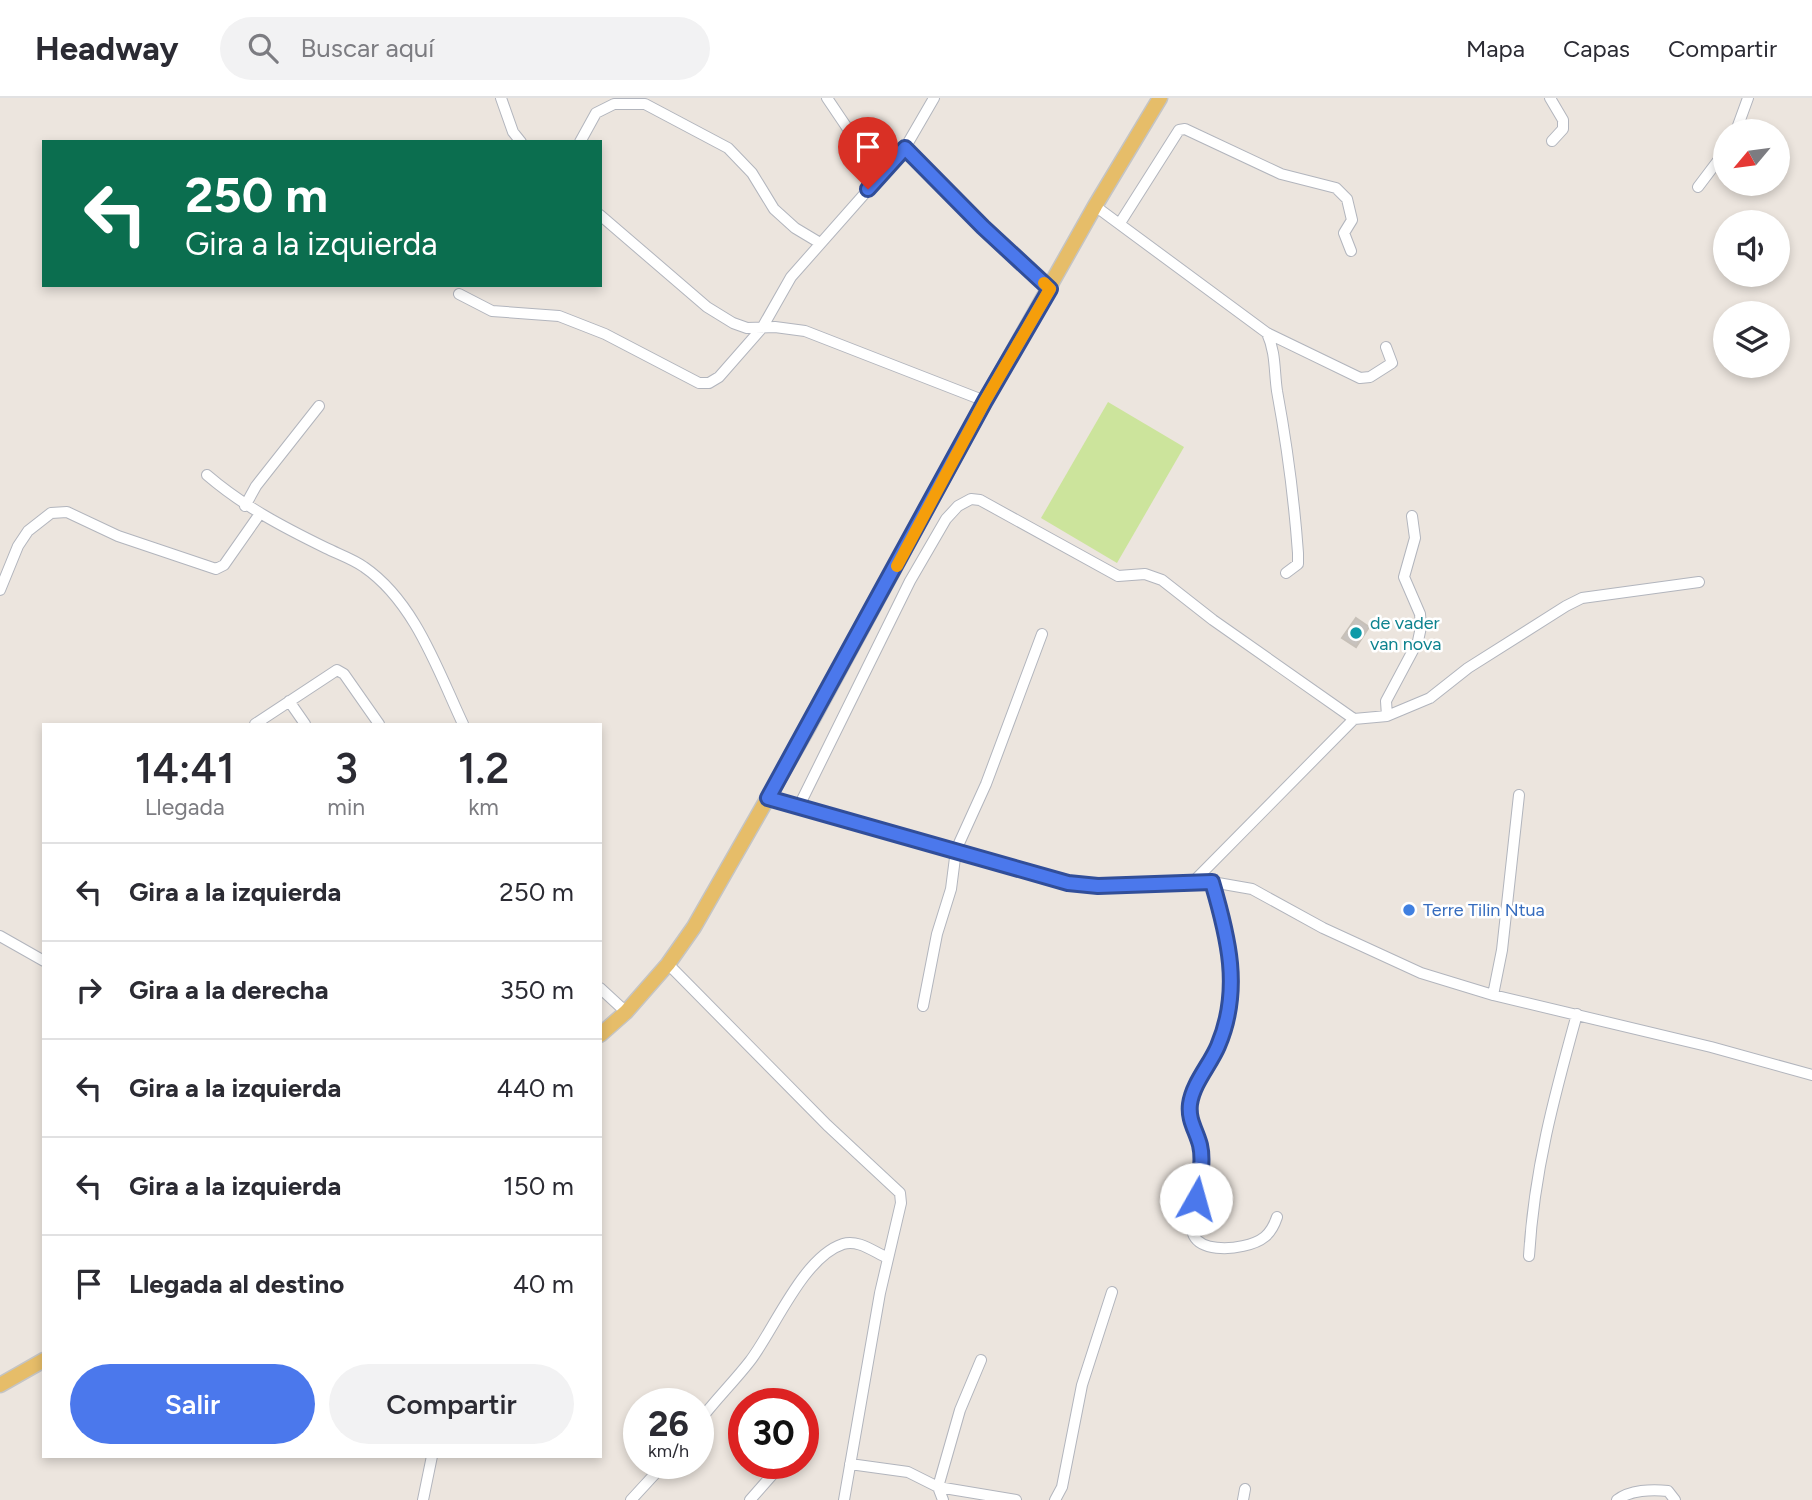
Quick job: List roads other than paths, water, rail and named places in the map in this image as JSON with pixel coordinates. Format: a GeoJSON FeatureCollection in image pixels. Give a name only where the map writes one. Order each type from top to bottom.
{"type":"FeatureCollection","features":[{"type":"Feature","properties":{"kind":"main road"},"geometry":{"type":"LineString","coordinates":[[602,1033],[626,1012],[668,964],[694,927],[768,798],[985,401],[1095,206],[1160,98]]}},
{"type":"Feature","properties":{"kind":"main road"},"geometry":{"type":"LineString","coordinates":[[0,1385],[42,1361]]}},
{"type":"Feature","properties":{"kind":"street"},"geometry":{"type":"LineString","coordinates":[[501,98],[513,132],[519,140]]}},
{"type":"Feature","properties":{"kind":"street"},"geometry":{"type":"LineString","coordinates":[[827,98],[856,141],[885,170]]}},
{"type":"Feature","properties":{"kind":"street"},"geometry":{"type":"LineString","coordinates":[[459,295],[492,311],[559,316],[605,334],[699,383],[709,383],[719,377],[762,328],[791,277],[905,148],[934,98]]}},
{"type":"Feature","properties":{"kind":"street"},"geometry":{"type":"LineString","coordinates":[[1550,98],[1563,120],[1563,129],[1552,141]]}},
{"type":"Feature","properties":{"kind":"street"},"geometry":{"type":"LineString","coordinates":[[1740,119],[1748,98]]}},
{"type":"Feature","properties":{"kind":"street"},"geometry":{"type":"LineString","coordinates":[[581,140],[596,113],[614,104],[645,104],[728,148],[752,173],[774,209],[795,228],[820,243]]}},
{"type":"Feature","properties":{"kind":"street"},"geometry":{"type":"LineString","coordinates":[[1120,223],[1179,130],[1185,129],[1281,174],[1336,188],[1347,200],[1352,220],[1344,233],[1351,251]]}},
{"type":"Feature","properties":{"kind":"street"},"geometry":{"type":"LineString","coordinates":[[905,148],[983,227],[1050,289]]}},
{"type":"Feature","properties":{"kind":"street"},"geometry":{"type":"LineString","coordinates":[[1698,187],[1713,167]]}},
{"type":"Feature","properties":{"kind":"street"},"geometry":{"type":"LineString","coordinates":[[1095,206],[1267,333],[1360,378],[1370,377],[1392,363],[1386,347]]}},
{"type":"Feature","properties":{"kind":"street"},"geometry":{"type":"LineString","coordinates":[[602,217],[707,307],[733,323],[747,328],[805,331],[985,401]]}},
{"type":"Feature","properties":{"kind":"street"},"geometry":{"type":"LineString","coordinates":[[1267,333],[1274,349],[1277,388],[1293,486],[1298,564],[1286,573]]}},
{"type":"Feature","properties":{"kind":"street"},"geometry":{"type":"LineString","coordinates":[[245,506],[256,486],[319,406]]}},
{"type":"Feature","properties":{"kind":"street"},"geometry":{"type":"LineString","coordinates":[[207,475],[259,515],[363,566],[383,583],[410,618],[431,653],[463,723]]}},
{"type":"Feature","properties":{"kind":"street"},"geometry":{"type":"LineString","coordinates":[[799,806],[910,581],[946,519],[958,506],[971,499],[980,500],[1118,576],[1144,574],[1162,580],[1213,620],[1354,719]]}},
{"type":"Feature","properties":{"kind":"street"},"geometry":{"type":"LineString","coordinates":[[0,590],[18,546],[29,531],[51,513],[67,512],[118,536],[216,569],[224,565],[259,515]]}},
{"type":"Feature","properties":{"kind":"street"},"geometry":{"type":"LineString","coordinates":[[1387,716],[1386,701],[1418,641],[1421,627],[1420,614],[1404,576],[1415,538],[1412,516]]}},
{"type":"Feature","properties":{"kind":"street"},"geometry":{"type":"LineString","coordinates":[[1193,882],[1354,719],[1387,716],[1430,698],[1468,668],[1582,598],[1699,582]]}},
{"type":"Feature","properties":{"kind":"street"},"geometry":{"type":"LineString","coordinates":[[923,1006],[935,942],[951,889],[956,849],[986,785],[1042,634]]}},
{"type":"Feature","properties":{"kind":"street"},"geometry":{"type":"LineString","coordinates":[[256,723],[337,670],[344,674],[378,723]]}},
{"type":"Feature","properties":{"kind":"street"},"geometry":{"type":"LineString","coordinates":[[289,701],[304,723]]}},
{"type":"Feature","properties":{"kind":"street"},"geometry":{"type":"LineString","coordinates":[[1493,995],[1502,950],[1519,795]]}},
{"type":"Feature","properties":{"kind":"street"},"geometry":{"type":"LineString","coordinates":[[768,798],[956,849],[1068,883],[1098,886],[1212,882],[1252,889],[1323,928],[1421,973],[1493,995],[1812,1075]]}},
{"type":"Feature","properties":{"kind":"street"},"geometry":{"type":"LineString","coordinates":[[1212,882],[1232,961],[1228,1006],[1219,1044],[1192,1095],[1190,1106],[1190,1120],[1200,1147],[1192,1226],[1194,1236],[1201,1243],[1214,1247],[1247,1245],[1262,1240],[1272,1232],[1278,1217]]}},
{"type":"Feature","properties":{"kind":"street"},"geometry":{"type":"LineString","coordinates":[[0,936],[42,960]]}},
{"type":"Feature","properties":{"kind":"street"},"geometry":{"type":"LineString","coordinates":[[668,964],[827,1125],[900,1193],[899,1215],[888,1258],[844,1500]]}},
{"type":"Feature","properties":{"kind":"street"},"geometry":{"type":"LineString","coordinates":[[602,990],[626,1012]]}},
{"type":"Feature","properties":{"kind":"street"},"geometry":{"type":"LineString","coordinates":[[1529,1256],[1535,1186],[1552,1106],[1577,1014]]}},
{"type":"Feature","properties":{"kind":"street"},"geometry":{"type":"LineString","coordinates":[[714,1402],[751,1360],[776,1316],[796,1288],[828,1254],[841,1244],[854,1242],[888,1258]]}},
{"type":"Feature","properties":{"kind":"street"},"geometry":{"type":"LineString","coordinates":[[1055,1500],[1062,1486],[1082,1385],[1112,1292]]}},
{"type":"Feature","properties":{"kind":"street"},"geometry":{"type":"LineString","coordinates":[[943,1500],[938,1486],[960,1410],[981,1360]]}},
{"type":"Feature","properties":{"kind":"street"},"geometry":{"type":"LineString","coordinates":[[423,1500],[432,1458]]}},
{"type":"Feature","properties":{"kind":"street"},"geometry":{"type":"LineString","coordinates":[[850,1464],[908,1472],[938,1486],[1016,1500]]}},
{"type":"Feature","properties":{"kind":"street"},"geometry":{"type":"LineString","coordinates":[[631,1500],[650,1479]]}},
{"type":"Feature","properties":{"kind":"street"},"geometry":{"type":"LineString","coordinates":[[750,1500],[769,1479]]}},
{"type":"Feature","properties":{"kind":"street"},"geometry":{"type":"LineString","coordinates":[[1617,1500],[1635,1493],[1661,1490],[1668,1491],[1675,1500]]}},
{"type":"Feature","properties":{"kind":"place","name":"de vader van nova"},"geometry":{"type":"Point","coordinates":[1356,633]}},
{"type":"Feature","properties":{"kind":"place","name":"Terre Tilin Ntua"},"geometry":{"type":"Point","coordinates":[1409,910]}}]}
